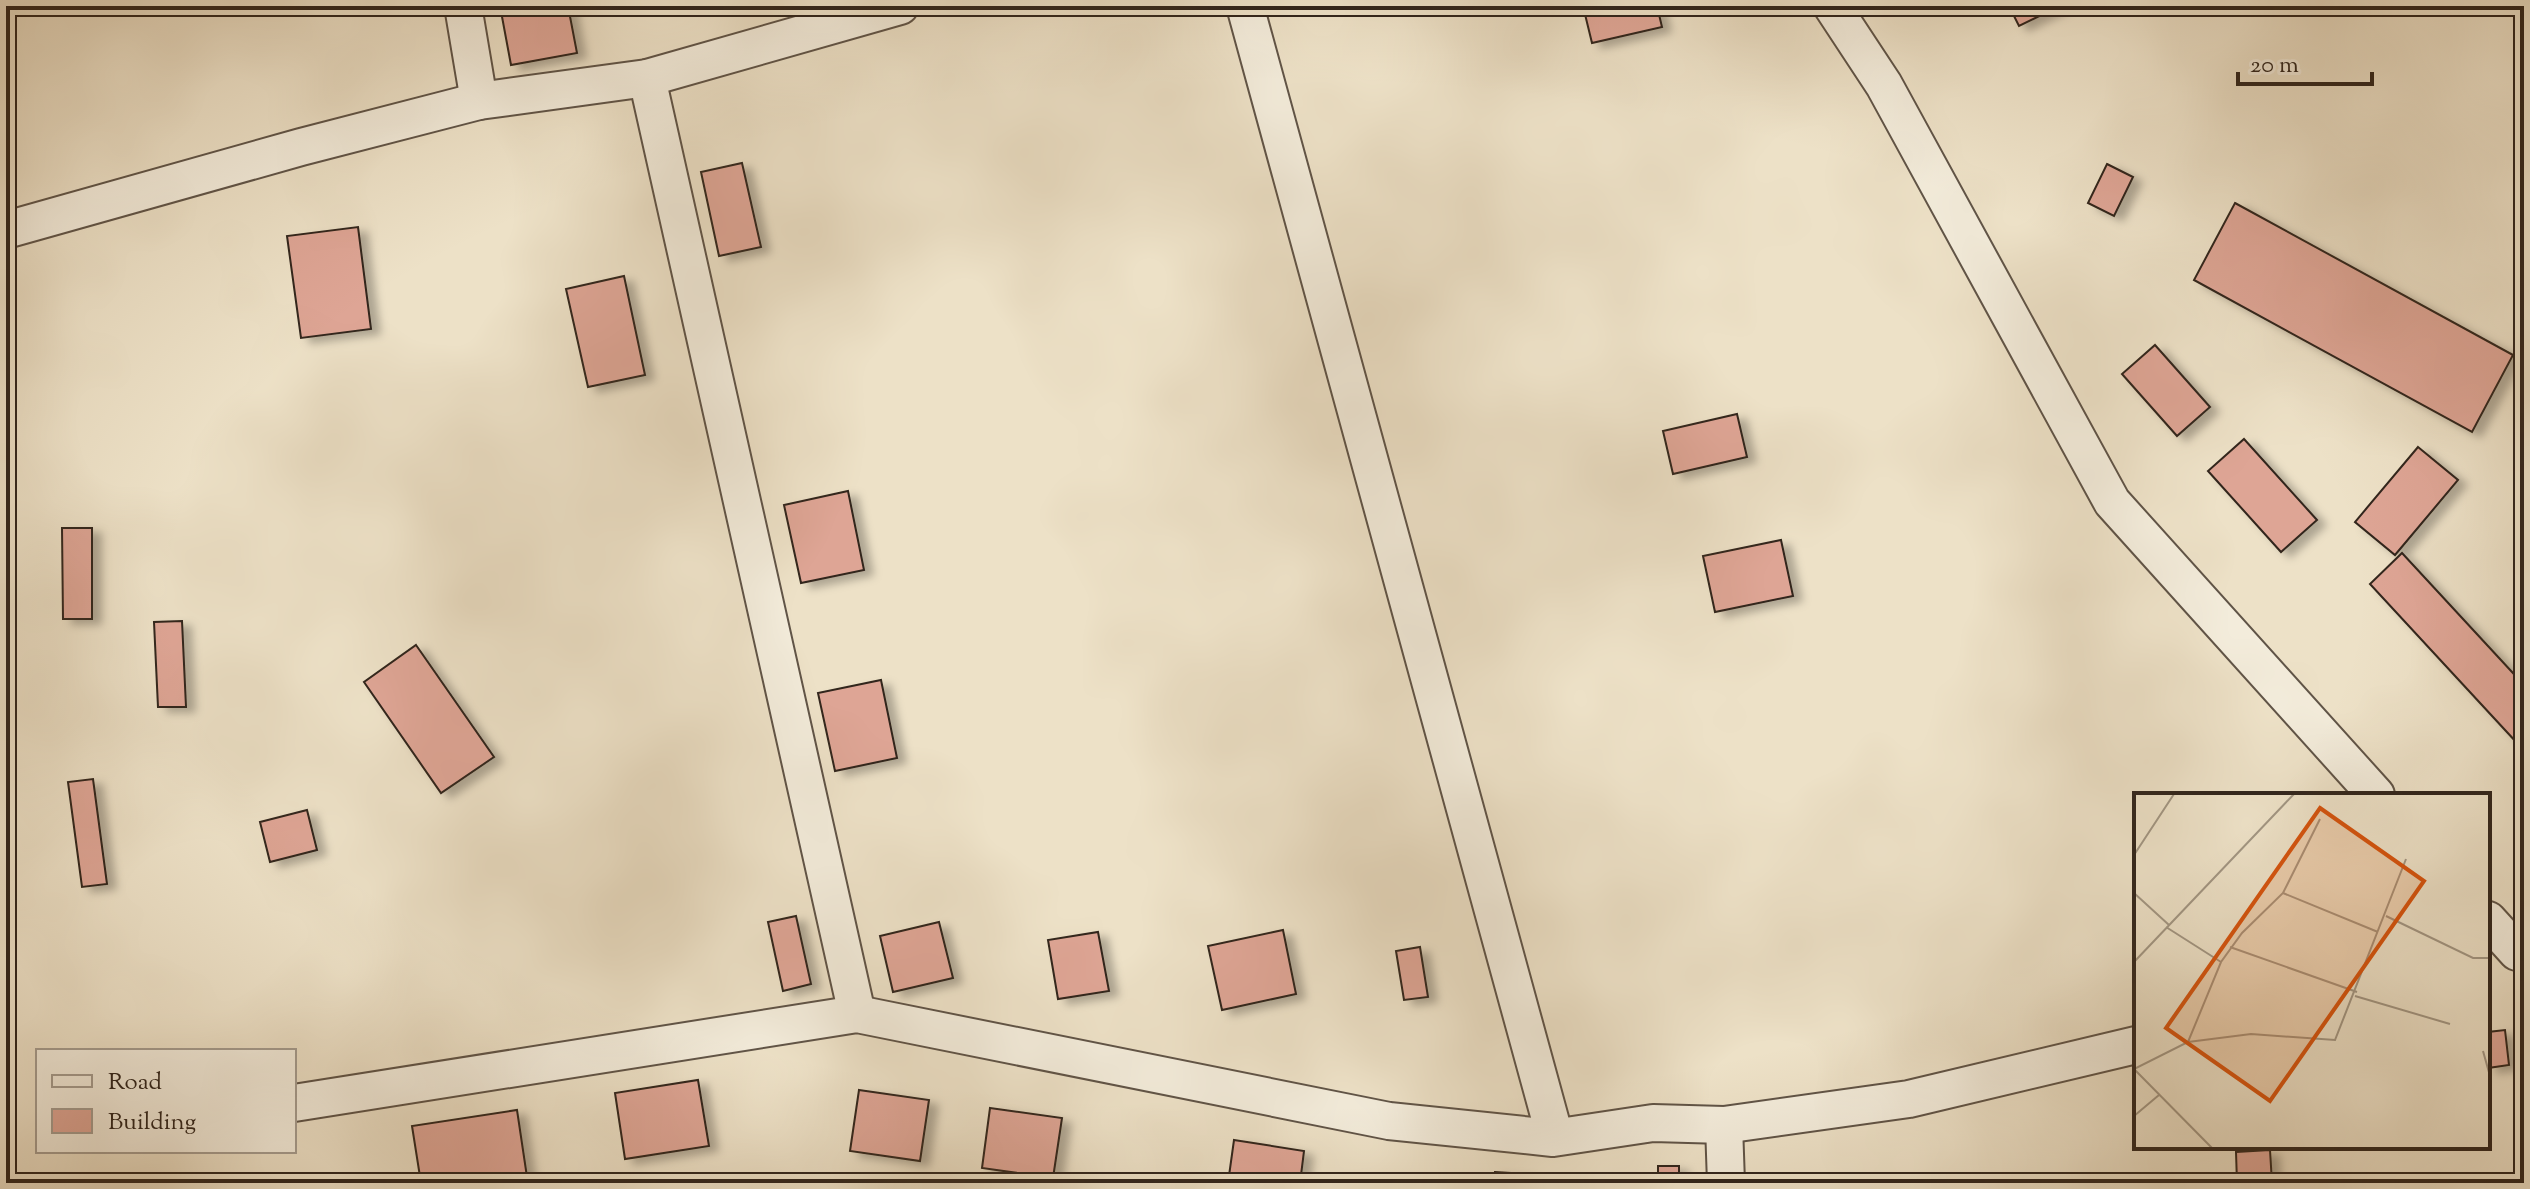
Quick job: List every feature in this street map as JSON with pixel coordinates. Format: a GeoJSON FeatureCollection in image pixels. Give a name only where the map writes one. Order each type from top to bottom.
{"type":"FeatureCollection","features":[{"type":"Feature","properties":{"kind":"street"},"geometry":{"type":"LineString","coordinates":[[463,6],[479,101]]}},
{"type":"Feature","properties":{"kind":"street"},"geometry":{"type":"LineString","coordinates":[[6,230],[301,147],[479,101],[647,78],[900,6]]}},
{"type":"Feature","properties":{"kind":"street"},"geometry":{"type":"LineString","coordinates":[[1245,6],[1555,1137]]}},
{"type":"Feature","properties":{"kind":"street"},"geometry":{"type":"LineString","coordinates":[[1832,6],[1884,85],[2112,502],[2374,793]]}},
{"type":"Feature","properties":{"kind":"street"},"geometry":{"type":"LineString","coordinates":[[647,78],[857,1014]]}},
{"type":"Feature","properties":{"kind":"street"},"geometry":{"type":"LineString","coordinates":[[2490,923],[2510,955]]}},
{"type":"Feature","properties":{"kind":"street"},"geometry":{"type":"LineString","coordinates":[[296,1103],[857,1014],[1389,1121],[1555,1137],[1653,1123],[1724,1125],[1909,1099],[2134,1045]]}},
{"type":"Feature","properties":{"kind":"street"},"geometry":{"type":"LineString","coordinates":[[1724,1125],[1726,1183]]}},
{"type":"Feature","properties":{"kind":"building"},"geometry":{"type":"Polygon","coordinates":[[[500,6],[568,6],[577,53],[511,65],[500,6]]]}},
{"type":"Feature","properties":{"kind":"building"},"geometry":{"type":"Polygon","coordinates":[[[1583,6],[1657,6],[1662,27],[1592,43],[1583,6]]]}},
{"type":"Feature","properties":{"kind":"building"},"geometry":{"type":"Polygon","coordinates":[[[2009,6],[2060,6],[2019,26],[2009,6]]]}},
{"type":"Feature","properties":{"kind":"building"},"geometry":{"type":"Polygon","coordinates":[[[742,163],[761,247],[719,256],[701,172],[742,163]]]}},
{"type":"Feature","properties":{"kind":"building"},"geometry":{"type":"Polygon","coordinates":[[[2107,164],[2133,177],[2114,216],[2088,203],[2107,164]]]}},
{"type":"Feature","properties":{"kind":"building"},"geometry":{"type":"Polygon","coordinates":[[[2235,203],[2513,355],[2472,432],[2194,280],[2235,203]]]}},
{"type":"Feature","properties":{"kind":"building"},"geometry":{"type":"Polygon","coordinates":[[[358,227],[371,329],[301,338],[287,236],[358,227]]]}},
{"type":"Feature","properties":{"kind":"building"},"geometry":{"type":"Polygon","coordinates":[[[624,276],[645,375],[588,387],[566,289],[624,276]]]}},
{"type":"Feature","properties":{"kind":"building"},"geometry":{"type":"Polygon","coordinates":[[[2155,345],[2210,407],[2177,436],[2122,374],[2155,345]]]}},
{"type":"Feature","properties":{"kind":"building"},"geometry":{"type":"Polygon","coordinates":[[[1737,414],[1747,457],[1673,474],[1663,431],[1737,414]]]}},
{"type":"Feature","properties":{"kind":"building"},"geometry":{"type":"Polygon","coordinates":[[[2244,439],[2317,520],[2281,552],[2208,471],[2244,439]]]}},
{"type":"Feature","properties":{"kind":"building"},"geometry":{"type":"Polygon","coordinates":[[[2418,447],[2458,480],[2395,555],[2355,522],[2418,447]]]}},
{"type":"Feature","properties":{"kind":"building"},"geometry":{"type":"Polygon","coordinates":[[[848,491],[864,570],[801,583],[784,505],[848,491]]]}},
{"type":"Feature","properties":{"kind":"building"},"geometry":{"type":"Polygon","coordinates":[[[62,528],[92,528],[92,619],[63,619],[62,528]]]}},
{"type":"Feature","properties":{"kind":"building"},"geometry":{"type":"Polygon","coordinates":[[[1781,540],[1793,596],[1715,612],[1703,556],[1781,540]]]}},
{"type":"Feature","properties":{"kind":"building"},"geometry":{"type":"Polygon","coordinates":[[[2402,553],[2524,685],[2524,739],[2518,744],[2370,584],[2402,553]]]}},
{"type":"Feature","properties":{"kind":"building"},"geometry":{"type":"Polygon","coordinates":[[[182,621],[186,707],[158,707],[154,622],[182,621]]]}},
{"type":"Feature","properties":{"kind":"building"},"geometry":{"type":"Polygon","coordinates":[[[416,645],[494,757],[441,793],[364,682],[416,645]]]}},
{"type":"Feature","properties":{"kind":"building"},"geometry":{"type":"Polygon","coordinates":[[[881,680],[897,758],[835,771],[818,693],[881,680]]]}},
{"type":"Feature","properties":{"kind":"building"},"geometry":{"type":"Polygon","coordinates":[[[93,779],[107,884],[82,887],[68,782],[93,779]]]}},
{"type":"Feature","properties":{"kind":"building"},"geometry":{"type":"Polygon","coordinates":[[[307,810],[317,850],[270,862],[260,822],[307,810]]]}},
{"type":"Feature","properties":{"kind":"building"},"geometry":{"type":"Polygon","coordinates":[[[796,916],[811,984],[783,991],[768,922],[796,916]]]}},
{"type":"Feature","properties":{"kind":"building"},"geometry":{"type":"Polygon","coordinates":[[[939,922],[953,978],[893,992],[880,936],[939,922]]]}},
{"type":"Feature","properties":{"kind":"building"},"geometry":{"type":"Polygon","coordinates":[[[1283,930],[1296,994],[1222,1010],[1208,946],[1283,930]]]}},
{"type":"Feature","properties":{"kind":"building"},"geometry":{"type":"Polygon","coordinates":[[[1098,932],[1109,991],[1058,999],[1048,940],[1098,932]]]}},
{"type":"Feature","properties":{"kind":"building"},"geometry":{"type":"Polygon","coordinates":[[[1420,947],[1428,997],[1404,1000],[1396,951],[1420,947]]]}},
{"type":"Feature","properties":{"kind":"building"},"geometry":{"type":"Polygon","coordinates":[[[2505,1030],[2509,1065],[2490,1068],[2490,1032],[2505,1030]]]}},
{"type":"Feature","properties":{"kind":"building"},"geometry":{"type":"Polygon","coordinates":[[[698,1080],[709,1146],[625,1159],[615,1093],[698,1080]]]}},
{"type":"Feature","properties":{"kind":"building"},"geometry":{"type":"Polygon","coordinates":[[[859,1090],[929,1100],[920,1161],[850,1151],[859,1090]]]}},
{"type":"Feature","properties":{"kind":"building"},"geometry":{"type":"Polygon","coordinates":[[[990,1108],[1062,1118],[1053,1178],[982,1168],[990,1108]]]}},
{"type":"Feature","properties":{"kind":"building"},"geometry":{"type":"Polygon","coordinates":[[[517,1110],[527,1177],[488,1183],[421,1183],[412,1126],[517,1110]]]}},
{"type":"Feature","properties":{"kind":"building"},"geometry":{"type":"Polygon","coordinates":[[[1234,1140],[1304,1151],[1300,1183],[1228,1183],[1234,1140]]]}},
{"type":"Feature","properties":{"kind":"building"},"geometry":{"type":"Polygon","coordinates":[[[2270,1150],[2272,1183],[2237,1183],[2236,1152],[2270,1150]]]}},
{"type":"Feature","properties":{"kind":"building"},"geometry":{"type":"Polygon","coordinates":[[[1658,1166],[1679,1166],[1679,1183],[1658,1183],[1658,1166]]]}},
{"type":"Feature","properties":{"kind":"building"},"geometry":{"type":"Polygon","coordinates":[[[1495,1172],[1526,1174],[1526,1183],[1495,1183],[1495,1172]]]}}]}
